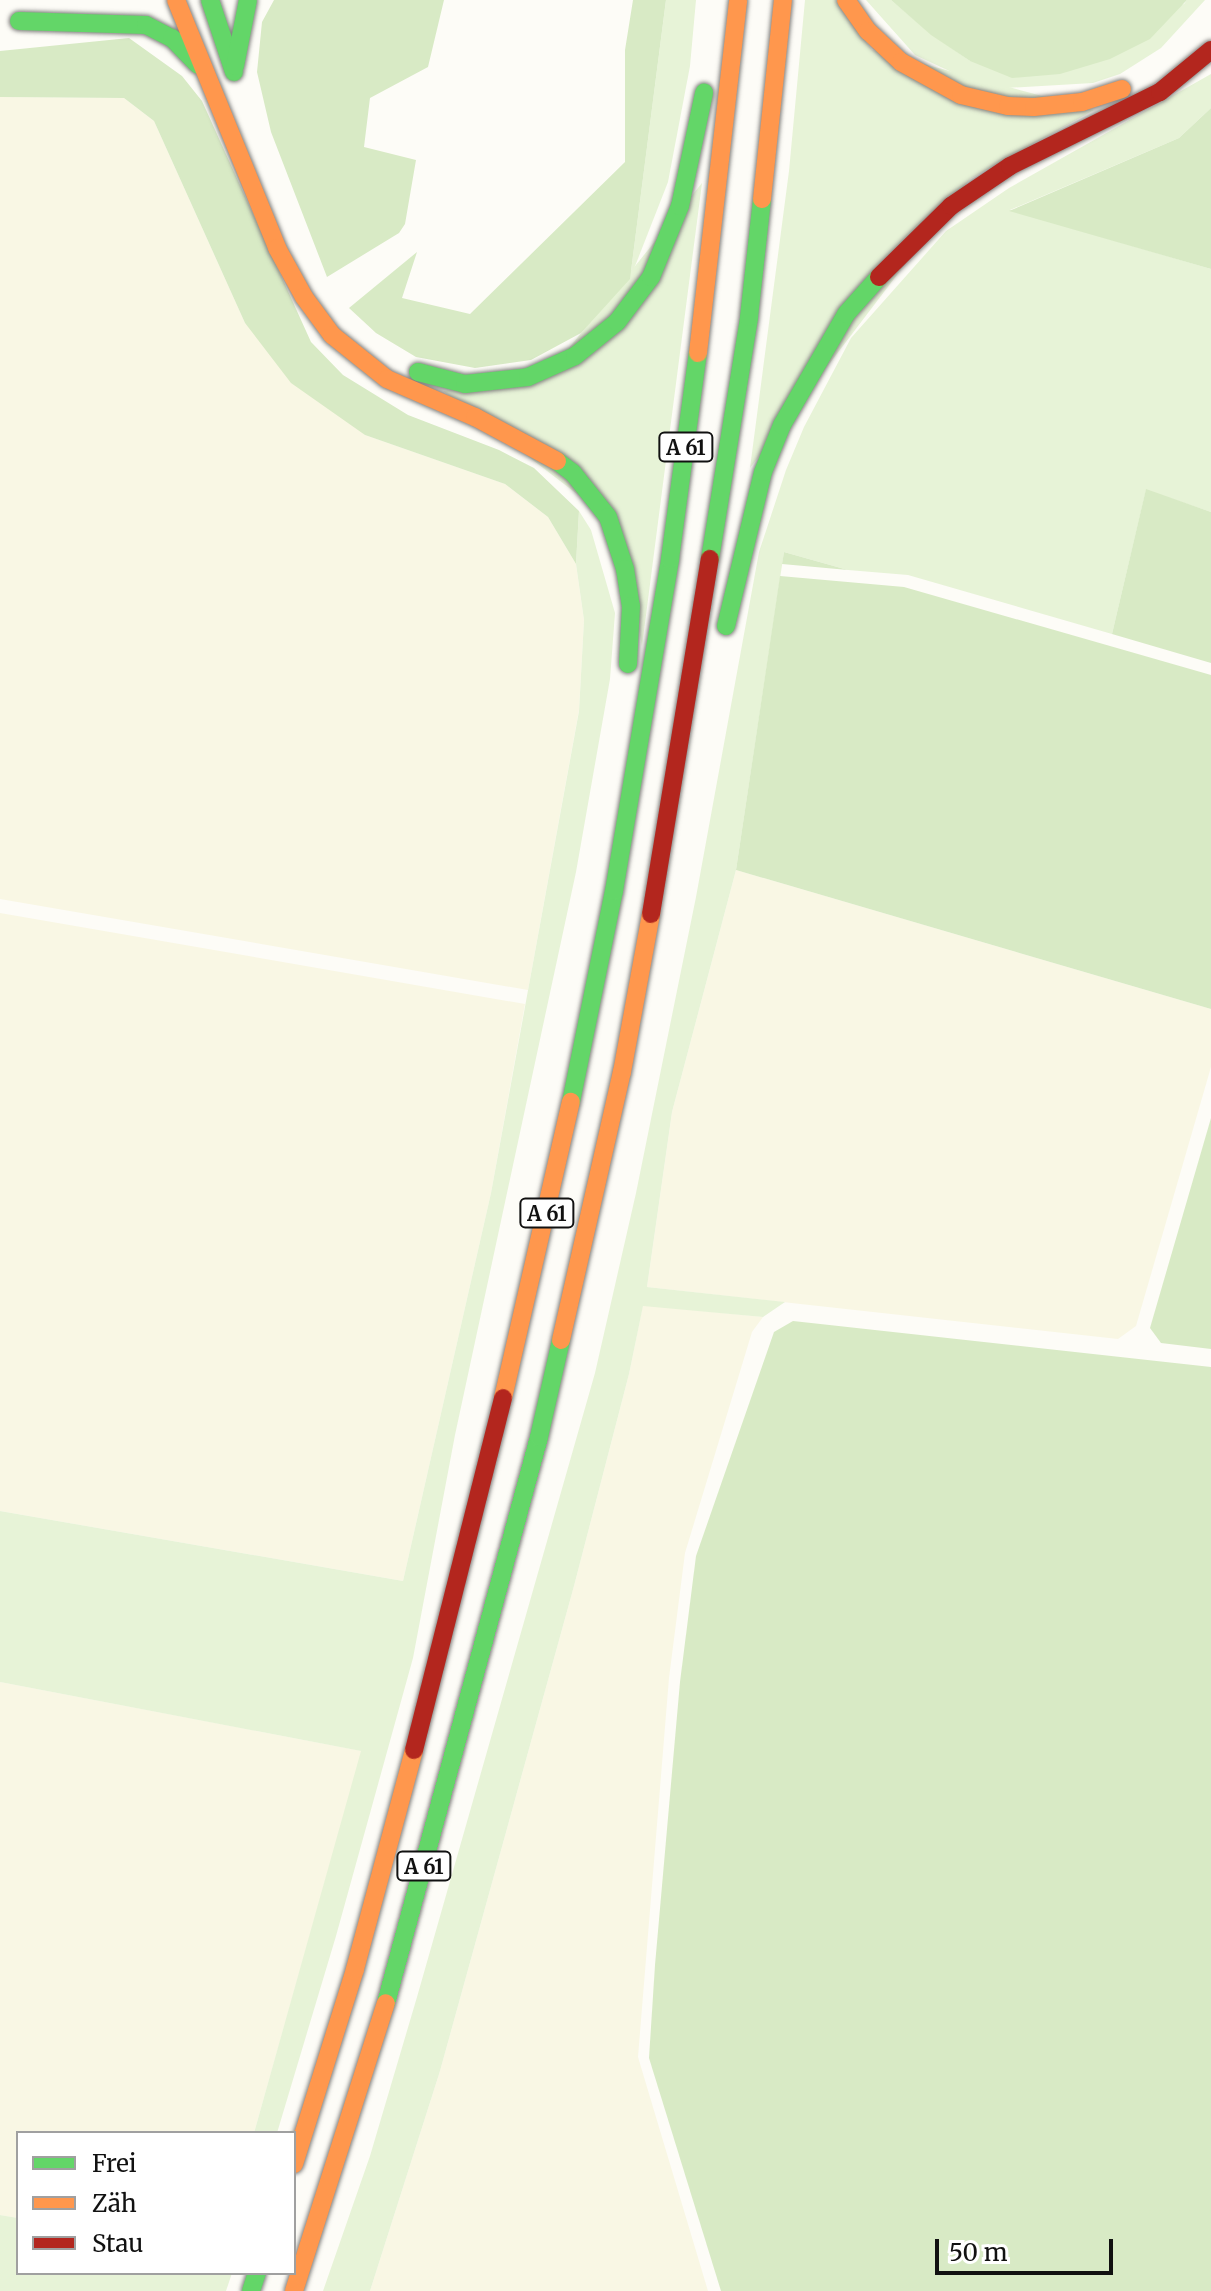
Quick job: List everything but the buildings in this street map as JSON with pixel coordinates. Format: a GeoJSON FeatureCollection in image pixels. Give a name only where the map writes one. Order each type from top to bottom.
{"type":"FeatureCollection","features":[{"type":"Feature","properties":{"kind":"highway"},"geometry":{"type":"LineString","coordinates":[[176,0],[277,248],[304,297],[332,335],[365,365],[398,386],[475,417],[555,459],[573,473],[608,517],[625,569],[631,606],[627,677]]}},
{"type":"Feature","properties":{"kind":"highway"},"geometry":{"type":"LineString","coordinates":[[210,0],[237,79],[248,0]]}},
{"type":"Feature","properties":{"kind":"highway","name":"A 61"},"geometry":{"type":"LineString","coordinates":[[296,2158],[355,1969],[471,1534],[557,1172],[614,891],[670,559],[704,313],[738,0]]}},
{"type":"Feature","properties":{"kind":"highway","name":"A 61"},"geometry":{"type":"LineString","coordinates":[[294,2291],[397,1967],[539,1437],[622,1072],[668,824],[749,317],[783,0]]}},
{"type":"Feature","properties":{"kind":"highway"},"geometry":{"type":"LineString","coordinates":[[846,0],[868,31],[916,72],[961,95],[1008,106],[1034,107],[1103,96],[1146,78],[1194,39]]}},
{"type":"Feature","properties":{"kind":"highway"},"geometry":{"type":"LineString","coordinates":[[19,21],[146,25],[172,38],[204,71]]}},
{"type":"Feature","properties":{"kind":"highway"},"geometry":{"type":"LineString","coordinates":[[722,649],[732,590],[763,472],[782,425],[846,314],[892,260],[951,206],[1010,166],[1160,92],[1211,50]]}},
{"type":"Feature","properties":{"kind":"highway"},"geometry":{"type":"LineString","coordinates":[[301,251],[318,286],[348,326],[402,366],[465,384],[505,381],[551,368],[597,342],[637,300],[651,277],[680,206],[710,69]]}},
{"type":"Feature","properties":{"kind":"highway"},"geometry":{"type":"LineString","coordinates":[[668,824],[698,745]]}},
{"type":"Feature","properties":{"kind":"highway"},"geometry":{"type":"LineString","coordinates":[[614,891],[618,754]]}},
{"type":"Feature","properties":{"kind":"shaded area"},"geometry":{"type":"Polygon","coordinates":[[[0,97],[124,98],[154,121],[245,323],[365,435],[505,484],[548,517],[576,564],[584,620],[579,710],[528,990],[0,899],[0,97]]]}},
{"type":"Feature","properties":{"kind":"shaded area"},"geometry":{"type":"Polygon","coordinates":[[[736,870],[1211,1009],[1211,1067],[1136,1326],[1118,1339],[647,1287],[672,1112],[736,870]]]}},
{"type":"Feature","properties":{"kind":"shaded area"},"geometry":{"type":"Polygon","coordinates":[[[0,913],[525,1004],[491,1193],[403,1581],[0,1511],[0,913]]]}},
{"type":"Feature","properties":{"kind":"shaded area"},"geometry":{"type":"Polygon","coordinates":[[[643,1305],[763,1317],[752,1332],[685,1553],[669,1678],[638,2057],[708,2291],[370,2291],[440,2071],[574,1586],[629,1374],[643,1305]]]}},
{"type":"Feature","properties":{"kind":"shaded area"},"geometry":{"type":"Polygon","coordinates":[[[0,1682],[362,1751],[255,2131],[16,2131],[16,2218],[0,2215],[0,1682]]]}},
{"type":"Feature","properties":{"kind":"green space"},"geometry":{"type":"Polygon","coordinates":[[[274,0],[444,0],[428,67],[370,98],[364,147],[416,160],[405,224],[399,233],[327,277],[271,132],[257,72],[262,22],[274,0]]]}},
{"type":"Feature","properties":{"kind":"green space"},"geometry":{"type":"Polygon","coordinates":[[[633,0],[666,0],[630,279],[581,333],[531,360],[475,368],[416,357],[376,333],[349,308],[417,252],[402,298],[470,314],[625,162],[625,50],[633,0]]]}},
{"type":"Feature","properties":{"kind":"green space"},"geometry":{"type":"Polygon","coordinates":[[[666,0],[696,0],[690,66],[668,182],[630,279],[666,0]]]}},
{"type":"Feature","properties":{"kind":"green space"},"geometry":{"type":"Polygon","coordinates":[[[805,0],[836,0],[872,50],[1094,110],[970,179],[750,468],[789,171],[805,0]]]}},
{"type":"Feature","properties":{"kind":"green space"},"geometry":{"type":"Polygon","coordinates":[[[866,0],[891,0],[931,34],[970,61],[1184,4],[1187,0],[1205,0],[1161,48],[1120,74],[1093,83],[988,89],[915,55],[866,0]]]}},
{"type":"Feature","properties":{"kind":"green space"},"geometry":{"type":"Polygon","coordinates":[[[891,0],[1187,0],[1150,39],[1110,59],[1060,74],[1012,78],[970,61],[931,35],[891,0]]]}},
{"type":"Feature","properties":{"kind":"green space"},"geometry":{"type":"Polygon","coordinates":[[[129,38],[182,76],[202,101],[311,342],[343,375],[408,415],[499,450],[534,468],[579,511],[576,564],[548,517],[505,484],[365,435],[291,383],[245,323],[154,121],[124,98],[0,97],[0,51],[129,38]]]}},
{"type":"Feature","properties":{"kind":"green space"},"geometry":{"type":"Polygon","coordinates":[[[1211,74],[1211,108],[1179,138],[1010,210],[1211,269],[1211,512],[1146,490],[1112,634],[908,575],[848,570],[784,552],[736,870],[672,1112],[647,1287],[785,1302],[763,1317],[643,1306],[629,1374],[574,1586],[440,2071],[370,2291],[323,2291],[370,2156],[595,1373],[636,1193],[696,897],[759,552],[786,470],[804,427],[851,338],[946,231],[1009,188],[1211,74]]]}},
{"type":"Feature","properties":{"kind":"green space"},"geometry":{"type":"Polygon","coordinates":[[[1211,108],[1211,269],[1009,211],[1179,138],[1211,108]]]}},
{"type":"Feature","properties":{"kind":"green space"},"geometry":{"type":"Polygon","coordinates":[[[702,183],[642,646],[620,527],[443,391],[544,379],[702,183]]]}},
{"type":"Feature","properties":{"kind":"green space"},"geometry":{"type":"Polygon","coordinates":[[[1146,489],[1211,512],[1211,663],[1112,634],[1146,489]]]}},
{"type":"Feature","properties":{"kind":"green space"},"geometry":{"type":"Polygon","coordinates":[[[579,511],[591,530],[615,613],[610,679],[576,872],[455,1435],[413,1658],[336,1936],[278,2131],[255,2131],[361,1751],[0,1682],[0,1511],[403,1581],[491,1193],[579,711],[584,620],[576,564],[579,511]]]}},
{"type":"Feature","properties":{"kind":"green space"},"geometry":{"type":"Polygon","coordinates":[[[784,552],[848,570],[782,564],[784,552]]]}},
{"type":"Feature","properties":{"kind":"green space"},"geometry":{"type":"Polygon","coordinates":[[[780,576],[904,587],[1211,675],[1211,1009],[736,870],[780,576]]]}},
{"type":"Feature","properties":{"kind":"green space"},"geometry":{"type":"Polygon","coordinates":[[[1211,1118],[1211,1349],[1161,1343],[1150,1328],[1211,1118]]]}},
{"type":"Feature","properties":{"kind":"green space"},"geometry":{"type":"Polygon","coordinates":[[[793,1321],[1211,1367],[1211,2291],[721,2291],[649,2058],[655,1965],[680,1682],[696,1556],[774,1332],[793,1321]]]}},
{"type":"Feature","properties":{"kind":"green space"},"geometry":{"type":"Polygon","coordinates":[[[0,2215],[16,2218],[16,2275],[231,2275],[226,2291],[0,2291],[0,2215]]]}},
{"type":"Feature","properties":{"kind":"traffic: fast"},"geometry":{"type":"LineString","coordinates":[[210,0],[234,72]]}},
{"type":"Feature","properties":{"kind":"traffic: fast"},"geometry":{"type":"LineString","coordinates":[[235,66],[248,0]]}},
{"type":"Feature","properties":{"kind":"traffic: fast"},"geometry":{"type":"LineString","coordinates":[[19,21],[146,25],[172,38],[198,65]]}},
{"type":"Feature","properties":{"kind":"traffic: fast"},"geometry":{"type":"LineString","coordinates":[[418,372],[465,384],[528,377],[575,356],[617,322],[651,277],[680,206],[704,93]]}},
{"type":"Feature","properties":{"kind":"traffic: fast"},"geometry":{"type":"LineString","coordinates":[[710,559],[749,317],[762,199]]}},
{"type":"Feature","properties":{"kind":"traffic: fast"},"geometry":{"type":"LineString","coordinates":[[726,626],[763,472],[782,425],[846,314],[879,277]]}},
{"type":"Feature","properties":{"kind":"traffic: fast"},"geometry":{"type":"LineString","coordinates":[[571,1102],[614,891],[670,559],[698,353]]}},
{"type":"Feature","properties":{"kind":"traffic: fast"},"geometry":{"type":"LineString","coordinates":[[557,461],[573,473],[608,517],[625,569],[631,606],[628,664]]}},
{"type":"Feature","properties":{"kind":"traffic: fast"},"geometry":{"type":"LineString","coordinates":[[386,2003],[539,1437],[561,1340]]}},
{"type":"Feature","properties":{"kind":"traffic: fast"},"geometry":{"type":"LineString","coordinates":[[251,2291],[256,2275]]}},
{"type":"Feature","properties":{"kind":"traffic: slow"},"geometry":{"type":"LineString","coordinates":[[176,0],[277,248],[304,297],[332,335],[387,379],[475,417],[557,461]]}},
{"type":"Feature","properties":{"kind":"traffic: slow"},"geometry":{"type":"LineString","coordinates":[[698,353],[738,0]]}},
{"type":"Feature","properties":{"kind":"traffic: slow"},"geometry":{"type":"LineString","coordinates":[[762,199],[783,0]]}},
{"type":"Feature","properties":{"kind":"traffic: slow"},"geometry":{"type":"LineString","coordinates":[[846,0],[868,31],[901,62],[961,95],[1008,106],[1034,107],[1082,102],[1122,89]]}},
{"type":"Feature","properties":{"kind":"traffic: slow"},"geometry":{"type":"LineString","coordinates":[[561,1340],[622,1072],[651,914]]}},
{"type":"Feature","properties":{"kind":"traffic: slow"},"geometry":{"type":"LineString","coordinates":[[503,1398],[571,1102]]}},
{"type":"Feature","properties":{"kind":"traffic: slow"},"geometry":{"type":"LineString","coordinates":[[296,2158],[355,1969],[414,1750]]}},
{"type":"Feature","properties":{"kind":"traffic: slow"},"geometry":{"type":"LineString","coordinates":[[294,2291],[386,2003]]}},
{"type":"Feature","properties":{"kind":"traffic: jam"},"geometry":{"type":"LineString","coordinates":[[879,277],[951,206],[1010,166],[1160,92],[1211,50]]}},
{"type":"Feature","properties":{"kind":"traffic: jam"},"geometry":{"type":"LineString","coordinates":[[651,914],[710,559]]}},
{"type":"Feature","properties":{"kind":"traffic: jam"},"geometry":{"type":"LineString","coordinates":[[414,1750],[503,1398]]}}]}
